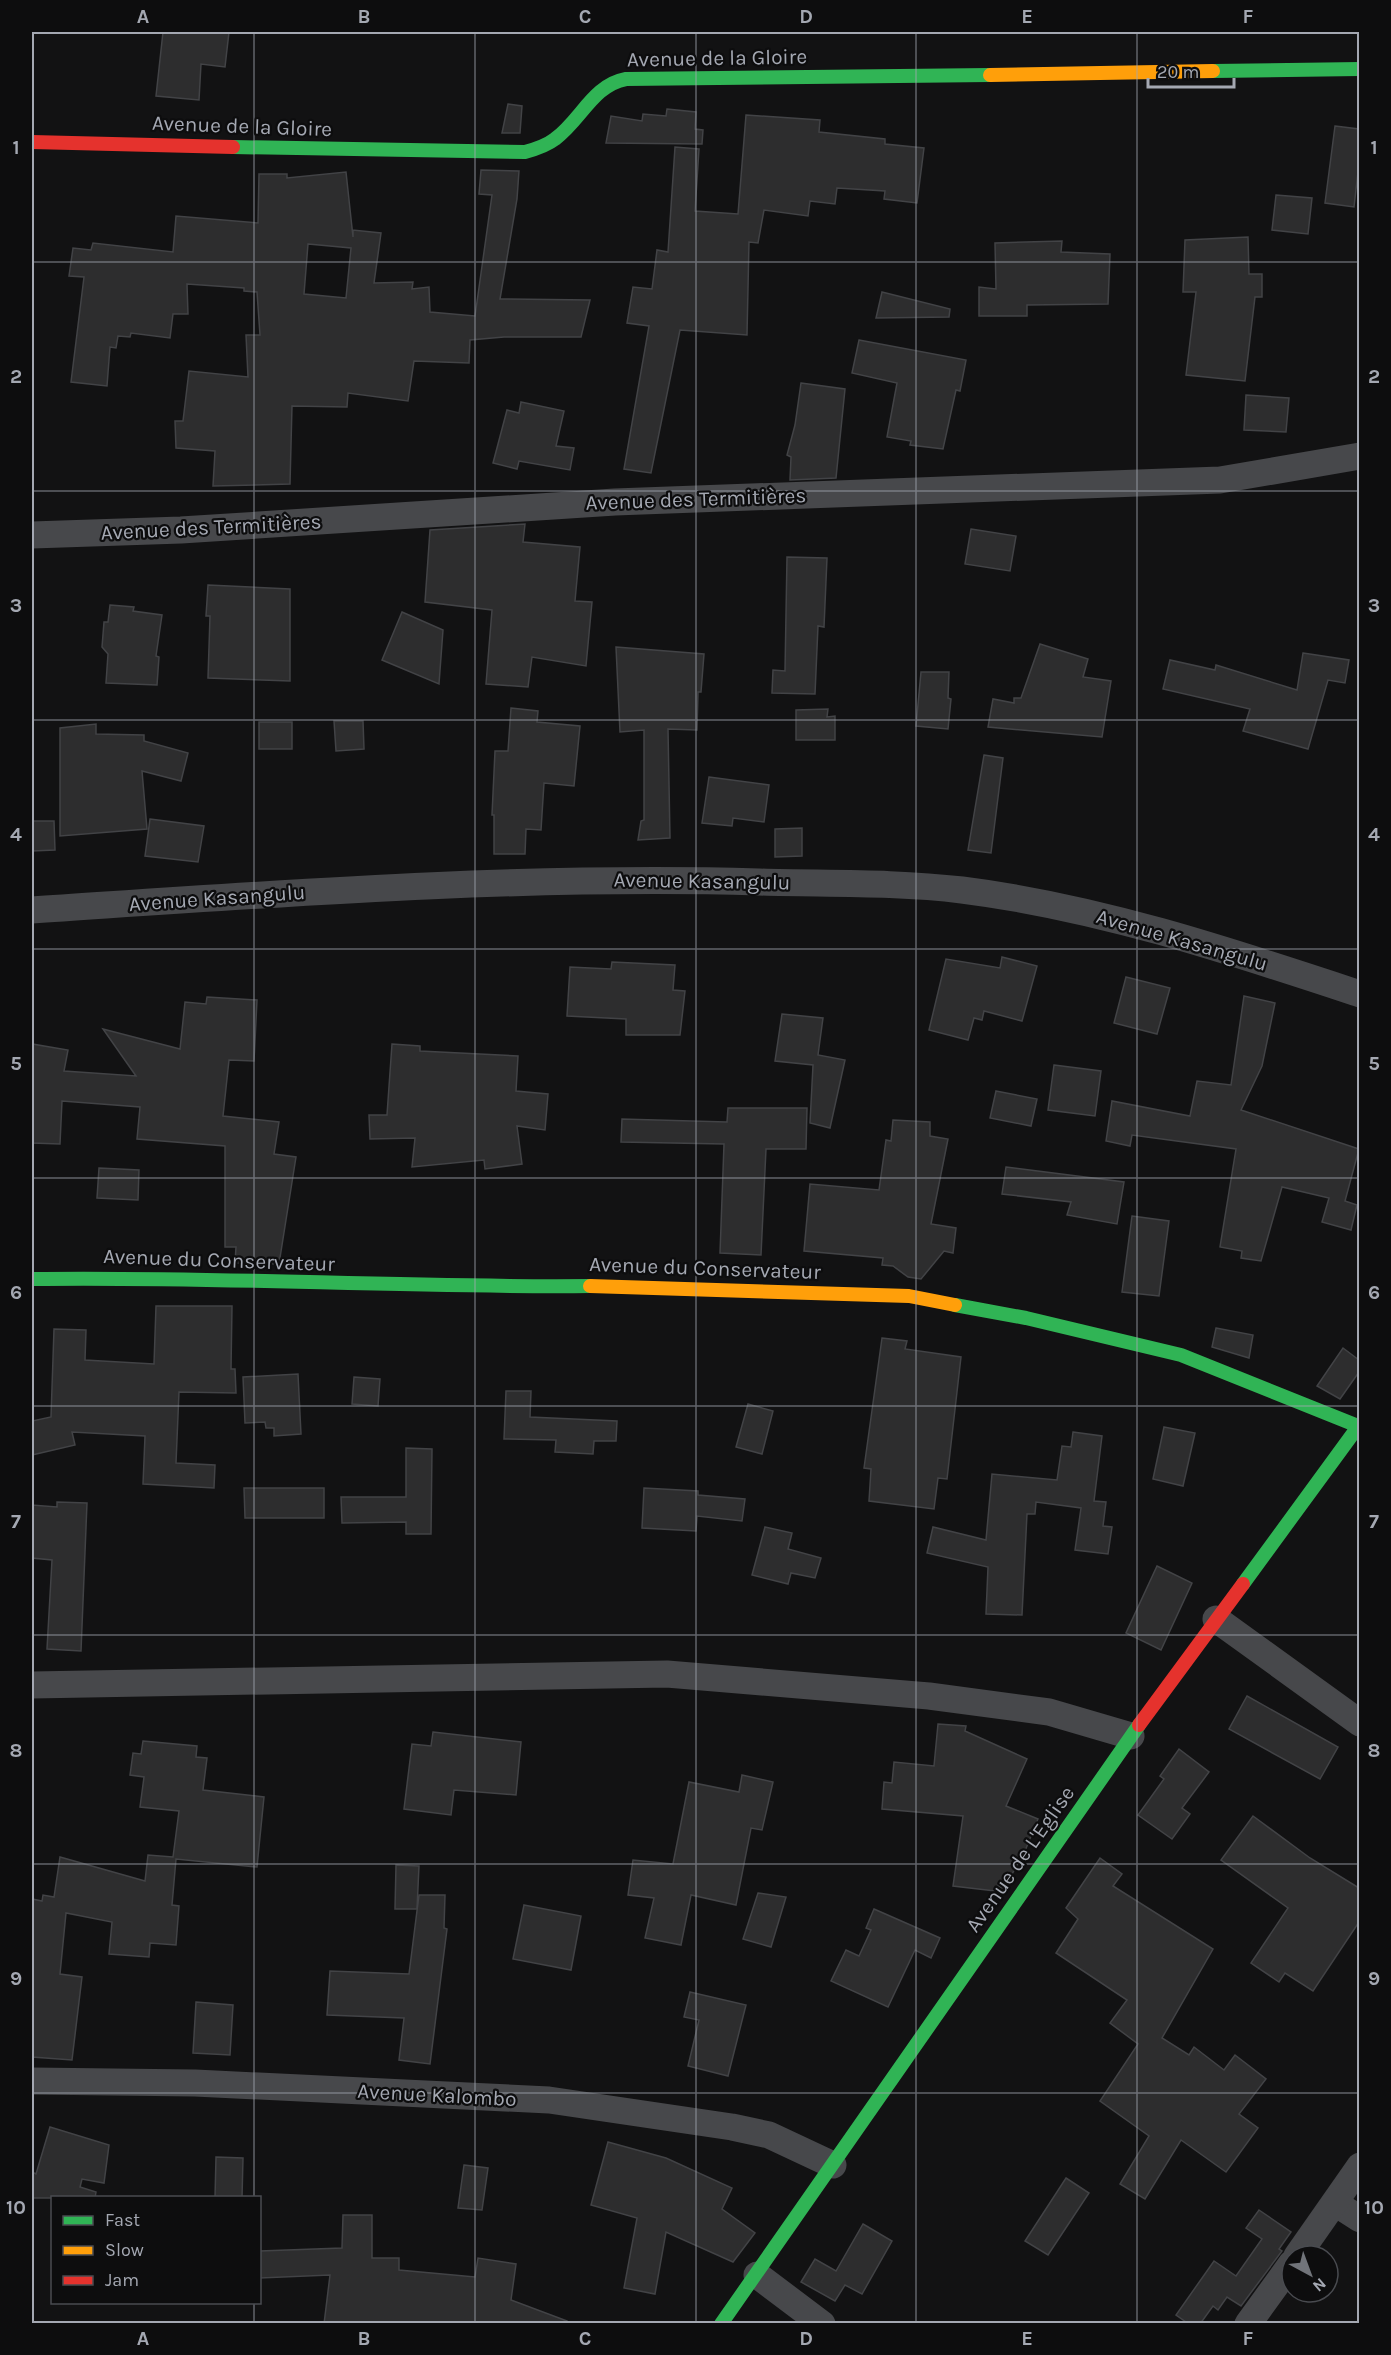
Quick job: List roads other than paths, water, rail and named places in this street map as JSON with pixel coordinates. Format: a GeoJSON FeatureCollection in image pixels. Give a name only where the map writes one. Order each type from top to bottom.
{"type":"FeatureCollection","features":[{"type":"Feature","properties":{"kind":"street","name":"Avenue de la Gloire"},"geometry":{"type":"LineString","coordinates":[[32,142],[525,152],[538,150],[555,141],[604,88],[618,80],[634,78],[672,80],[1359,69]]}},
{"type":"Feature","properties":{"kind":"street","name":"Avenue des Termitières"},"geometry":{"type":"LineString","coordinates":[[32,535],[181,530],[615,502],[1221,480],[1359,456]]}},
{"type":"Feature","properties":{"kind":"street","name":"Avenue Kasangulu"},"geometry":{"type":"LineString","coordinates":[[32,910],[315,891],[638,879],[906,886],[963,891],[1098,915],[1238,954],[1359,994]]}},
{"type":"Feature","properties":{"kind":"street","name":"Avenue du Conservateur"},"geometry":{"type":"LineString","coordinates":[[32,1279],[94,1278],[451,1287],[637,1285],[909,1296],[1026,1318],[1181,1355],[1359,1425]]}},
{"type":"Feature","properties":{"kind":"street","name":"Avenue de L'Eglise"},"geometry":{"type":"LineString","coordinates":[[721,2324],[1131,1736],[1359,1425]]}},
{"type":"Feature","properties":{"kind":"street"},"geometry":{"type":"LineString","coordinates":[[1216,1619],[1359,1723]]}},
{"type":"Feature","properties":{"kind":"street"},"geometry":{"type":"LineString","coordinates":[[32,1685],[667,1674],[929,1696],[1049,1712],[1131,1736]]}},
{"type":"Feature","properties":{"kind":"street","name":"Avenue Kalombo"},"geometry":{"type":"LineString","coordinates":[[32,2081],[195,2083],[549,2100],[759,2133],[833,2165]]}},
{"type":"Feature","properties":{"kind":"street"},"geometry":{"type":"LineString","coordinates":[[1306,2244],[1359,2166]]}},
{"type":"Feature","properties":{"kind":"street"},"geometry":{"type":"LineString","coordinates":[[1335,2203],[1359,2219]]}},
{"type":"Feature","properties":{"kind":"street"},"geometry":{"type":"LineString","coordinates":[[757,2275],[822,2324]]}},
{"type":"Feature","properties":{"kind":"street"},"geometry":{"type":"LineString","coordinates":[[1248,2324],[1280,2280]]}}]}
